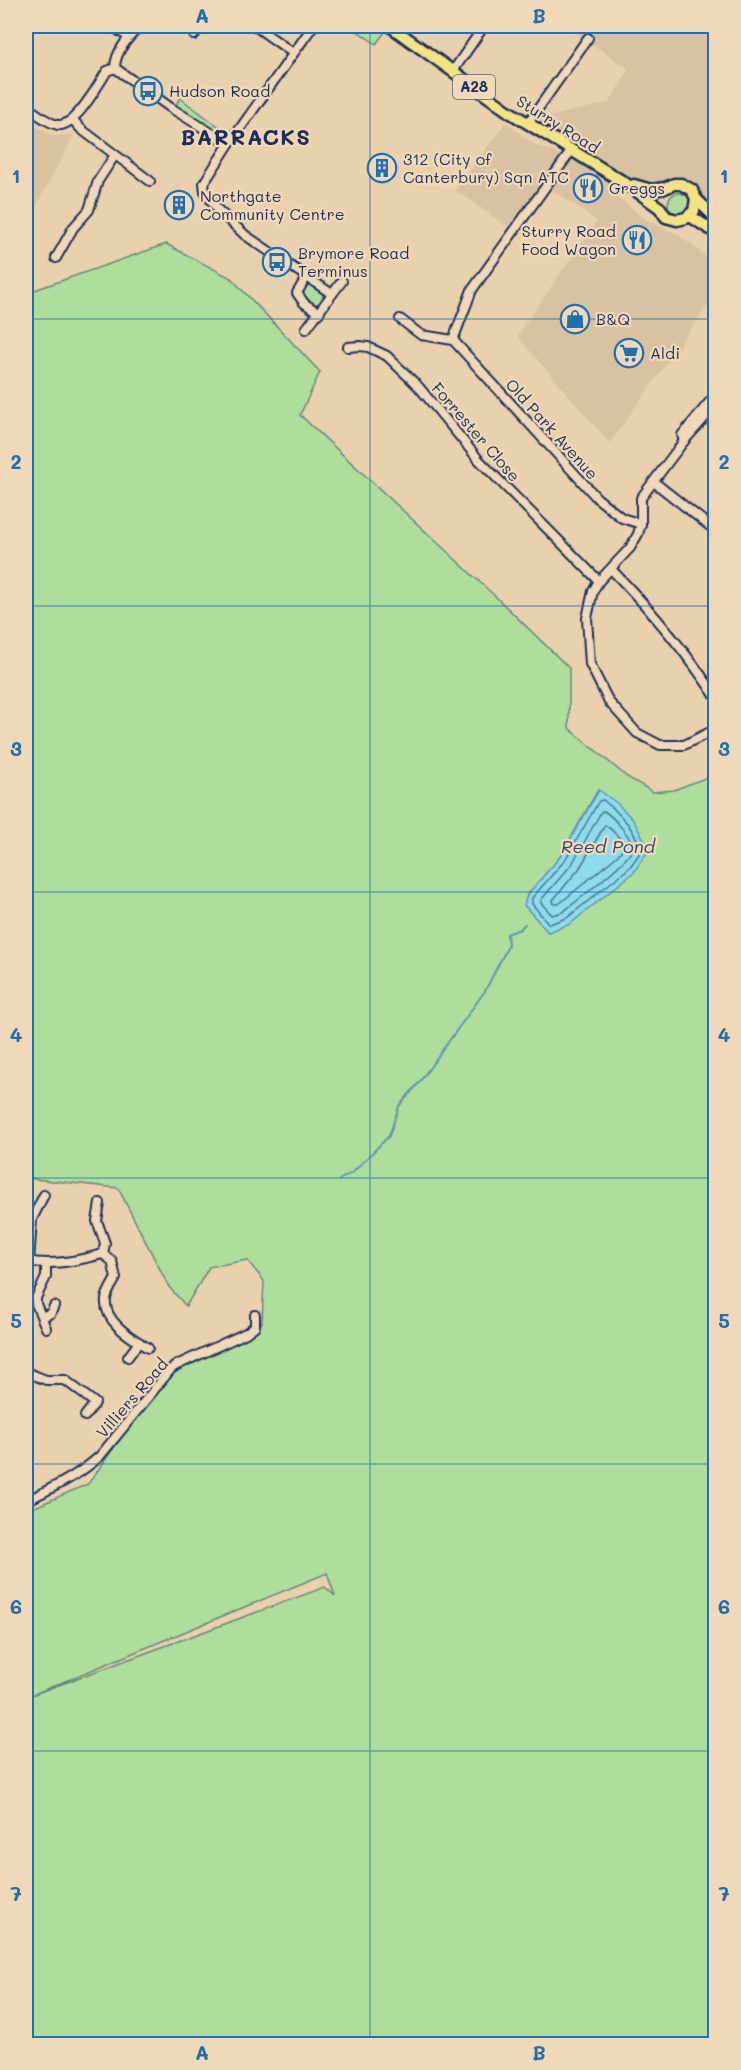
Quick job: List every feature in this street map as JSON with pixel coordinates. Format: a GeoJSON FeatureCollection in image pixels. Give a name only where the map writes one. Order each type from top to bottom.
{"type":"FeatureCollection","features":[{"type":"Feature","properties":{"kind":"highway","name":"Sturry Road"},"geometry":{"type":"LineString","coordinates":[[390,26],[528,123],[625,183],[660,208],[666,217],[681,220],[690,216],[716,233]]}},
{"type":"Feature","properties":{"kind":"highway","name":"Sturry Road"},"geometry":{"type":"LineString","coordinates":[[625,183],[651,190],[681,184],[692,190],[696,199],[716,218]]}},
{"type":"Feature","properties":{"kind":"highway"},"geometry":{"type":"LineString","coordinates":[[660,208],[660,197],[665,188]]}},
{"type":"Feature","properties":{"kind":"highway"},"geometry":{"type":"LineString","coordinates":[[690,216],[694,211],[696,199]]}},
{"type":"Feature","properties":{"kind":"street"},"geometry":{"type":"LineString","coordinates":[[111,26],[129,37]]}},
{"type":"Feature","properties":{"kind":"street"},"geometry":{"type":"LineString","coordinates":[[194,34],[201,26]]}},
{"type":"Feature","properties":{"kind":"street"},"geometry":{"type":"LineString","coordinates":[[255,26],[293,53]]}},
{"type":"Feature","properties":{"kind":"street"},"geometry":{"type":"LineString","coordinates":[[313,26],[204,183],[205,192],[219,210],[245,235],[332,294]]}},
{"type":"Feature","properties":{"kind":"street"},"geometry":{"type":"LineString","coordinates":[[453,72],[483,26]]}},
{"type":"Feature","properties":{"kind":"street"},"geometry":{"type":"LineString","coordinates":[[115,68],[115,60],[129,37],[139,27]]}},
{"type":"Feature","properties":{"kind":"street"},"geometry":{"type":"LineString","coordinates":[[528,123],[588,38]]}},
{"type":"Feature","properties":{"kind":"street"},"geometry":{"type":"LineString","coordinates":[[26,106],[54,124],[61,125],[73,120],[107,71],[115,68]]}},
{"type":"Feature","properties":{"kind":"street"},"geometry":{"type":"LineString","coordinates":[[115,68],[171,108],[229,144]]}},
{"type":"Feature","properties":{"kind":"street"},"geometry":{"type":"LineString","coordinates":[[73,120],[81,129],[150,181]]}},
{"type":"Feature","properties":{"kind":"street"},"geometry":{"type":"LineString","coordinates":[[400,320],[421,335],[453,340],[472,290],[571,151]]}},
{"type":"Feature","properties":{"kind":"street"},"geometry":{"type":"LineString","coordinates":[[56,258],[58,243],[89,210],[98,181],[115,155]]}},
{"type":"Feature","properties":{"kind":"street"},"geometry":{"type":"LineString","coordinates":[[307,276],[297,293],[304,303],[319,313]]}},
{"type":"Feature","properties":{"kind":"street"},"geometry":{"type":"LineString","coordinates":[[306,329],[342,281]]}},
{"type":"Feature","properties":{"kind":"street","name":"Old Park Avenue"},"geometry":{"type":"LineString","coordinates":[[453,340],[597,498],[622,518],[641,524]]}},
{"type":"Feature","properties":{"kind":"street","name":"Forrester Close"},"geometry":{"type":"LineString","coordinates":[[348,347],[368,347],[387,356],[418,386],[479,460],[598,581]]}},
{"type":"Feature","properties":{"kind":"street"},"geometry":{"type":"LineString","coordinates":[[684,441],[682,435],[716,394]]}},
{"type":"Feature","properties":{"kind":"street"},"geometry":{"type":"LineString","coordinates":[[716,405],[684,441],[641,498],[641,524],[630,548],[598,581],[593,591],[587,618],[590,664],[609,702],[637,733],[660,745],[684,745],[716,729]]}},
{"type":"Feature","properties":{"kind":"street"},"geometry":{"type":"LineString","coordinates":[[654,482],[715,529]]}},
{"type":"Feature","properties":{"kind":"street"},"geometry":{"type":"LineString","coordinates":[[611,569],[654,615],[716,697]]}},
{"type":"Feature","properties":{"kind":"street"},"geometry":{"type":"LineString","coordinates":[[44,1195],[32,1218],[27,1261],[46,1265],[68,1263],[103,1254]]}},
{"type":"Feature","properties":{"kind":"street"},"geometry":{"type":"LineString","coordinates":[[100,1203],[97,1221],[105,1243],[103,1254]]}},
{"type":"Feature","properties":{"kind":"street"},"geometry":{"type":"LineString","coordinates":[[103,1254],[112,1261],[116,1271],[116,1278],[106,1298],[107,1309],[118,1327],[148,1348]]}},
{"type":"Feature","properties":{"kind":"street"},"geometry":{"type":"LineString","coordinates":[[46,1265],[44,1285],[36,1298],[36,1304],[46,1328]]}},
{"type":"Feature","properties":{"kind":"street"},"geometry":{"type":"LineString","coordinates":[[42,1317],[51,1312],[54,1306]]}},
{"type":"Feature","properties":{"kind":"street","name":"Villiers Road"},"geometry":{"type":"LineString","coordinates":[[26,1501],[70,1479],[87,1467],[100,1456],[171,1370],[177,1365],[246,1333],[255,1326],[255,1316]]}},
{"type":"Feature","properties":{"kind":"street"},"geometry":{"type":"LineString","coordinates":[[128,1357],[139,1342]]}},
{"type":"Feature","properties":{"kind":"street"},"geometry":{"type":"LineString","coordinates":[[26,1372],[46,1380],[65,1380],[95,1403],[85,1416]]}},
{"type":"Feature","properties":{"kind":"shaded area"},"geometry":{"type":"Polygon","coordinates":[[[565,26],[715,26],[715,218],[692,190],[625,183],[538,130],[545,117],[609,103],[629,69],[565,26]]]}},
{"type":"Feature","properties":{"kind":"shaded area"},"geometry":{"type":"Polygon","coordinates":[[[26,120],[52,136],[74,135],[26,226],[26,120]]]}},
{"type":"Feature","properties":{"kind":"shaded area"},"geometry":{"type":"Polygon","coordinates":[[[506,122],[535,145],[578,162],[620,189],[615,196],[647,220],[677,234],[715,262],[715,295],[610,443],[517,336],[597,221],[543,183],[511,229],[455,190],[506,122]]]}},
{"type":"Feature","properties":{"kind":"green space"},"geometry":{"type":"Polygon","coordinates":[[[350,26],[376,26],[385,32],[376,44],[350,26]]]}},
{"type":"Feature","properties":{"kind":"green space"},"geometry":{"type":"Polygon","coordinates":[[[180,98],[230,135],[224,137],[175,106],[180,98]]]}},
{"type":"Feature","properties":{"kind":"green space"},"geometry":{"type":"Polygon","coordinates":[[[679,193],[687,196],[690,204],[687,212],[679,215],[671,212],[668,204],[671,196],[679,193]]]}},
{"type":"Feature","properties":{"kind":"green space"},"geometry":{"type":"Polygon","coordinates":[[[166,244],[231,278],[320,372],[300,415],[569,668],[569,728],[627,777],[653,792],[674,790],[715,774],[715,2044],[26,2044],[26,1511],[88,1484],[147,1402],[176,1369],[262,1323],[264,1281],[247,1260],[209,1267],[186,1306],[169,1287],[118,1188],[26,1178],[26,1139],[31,1136],[26,1125],[26,293],[166,244]],[[598,790],[560,857],[527,895],[525,905],[548,932],[634,872],[598,790]],[[327,1573],[29,1696],[325,1587],[335,1596],[327,1573]]]}},
{"type":"Feature","properties":{"kind":"green space"},"geometry":{"type":"Polygon","coordinates":[[[306,284],[312,284],[323,292],[322,303],[311,305],[300,295],[306,284]]]}},
{"type":"Feature","properties":{"kind":"water","name":"Reed Pond"},"geometry":{"type":"Polygon","coordinates":[[[599,790],[618,804],[633,820],[646,843],[646,854],[634,872],[570,924],[548,932],[524,905],[527,895],[560,857],[599,790]]]}},
{"type":"Feature","properties":{"kind":"waterway"},"geometry":{"type":"LineString","coordinates":[[339,1180],[353,1172],[389,1136],[399,1106],[418,1084],[485,991],[508,946],[507,934],[520,929],[525,924]]}},
{"type":"Feature","properties":{"kind":"place","name":"Hudson Road"},"geometry":{"type":"Point","coordinates":[148,91]}},
{"type":"Feature","properties":{"kind":"place","name":"312 (City of Canterbury) Sqn ATC"},"geometry":{"type":"Point","coordinates":[382,168]}},
{"type":"Feature","properties":{"kind":"place","name":"Greggs"},"geometry":{"type":"Point","coordinates":[588,188]}},
{"type":"Feature","properties":{"kind":"place","name":"Northgate Community Centre"},"geometry":{"type":"Point","coordinates":[179,205]}},
{"type":"Feature","properties":{"kind":"place","name":"Sturry Road Food Wagon"},"geometry":{"type":"Point","coordinates":[637,240]}},
{"type":"Feature","properties":{"kind":"place","name":"Brymore Road Terminus"},"geometry":{"type":"Point","coordinates":[277,262]}},
{"type":"Feature","properties":{"kind":"place","name":"B&Q"},"geometry":{"type":"Point","coordinates":[575,319]}},
{"type":"Feature","properties":{"kind":"place","name":"Aldi"},"geometry":{"type":"Point","coordinates":[629,353]}},
{"type":"Feature","properties":{"kind":"district","name":"BARRACKS"},"geometry":{"type":"Point","coordinates":[246,137]}}]}
